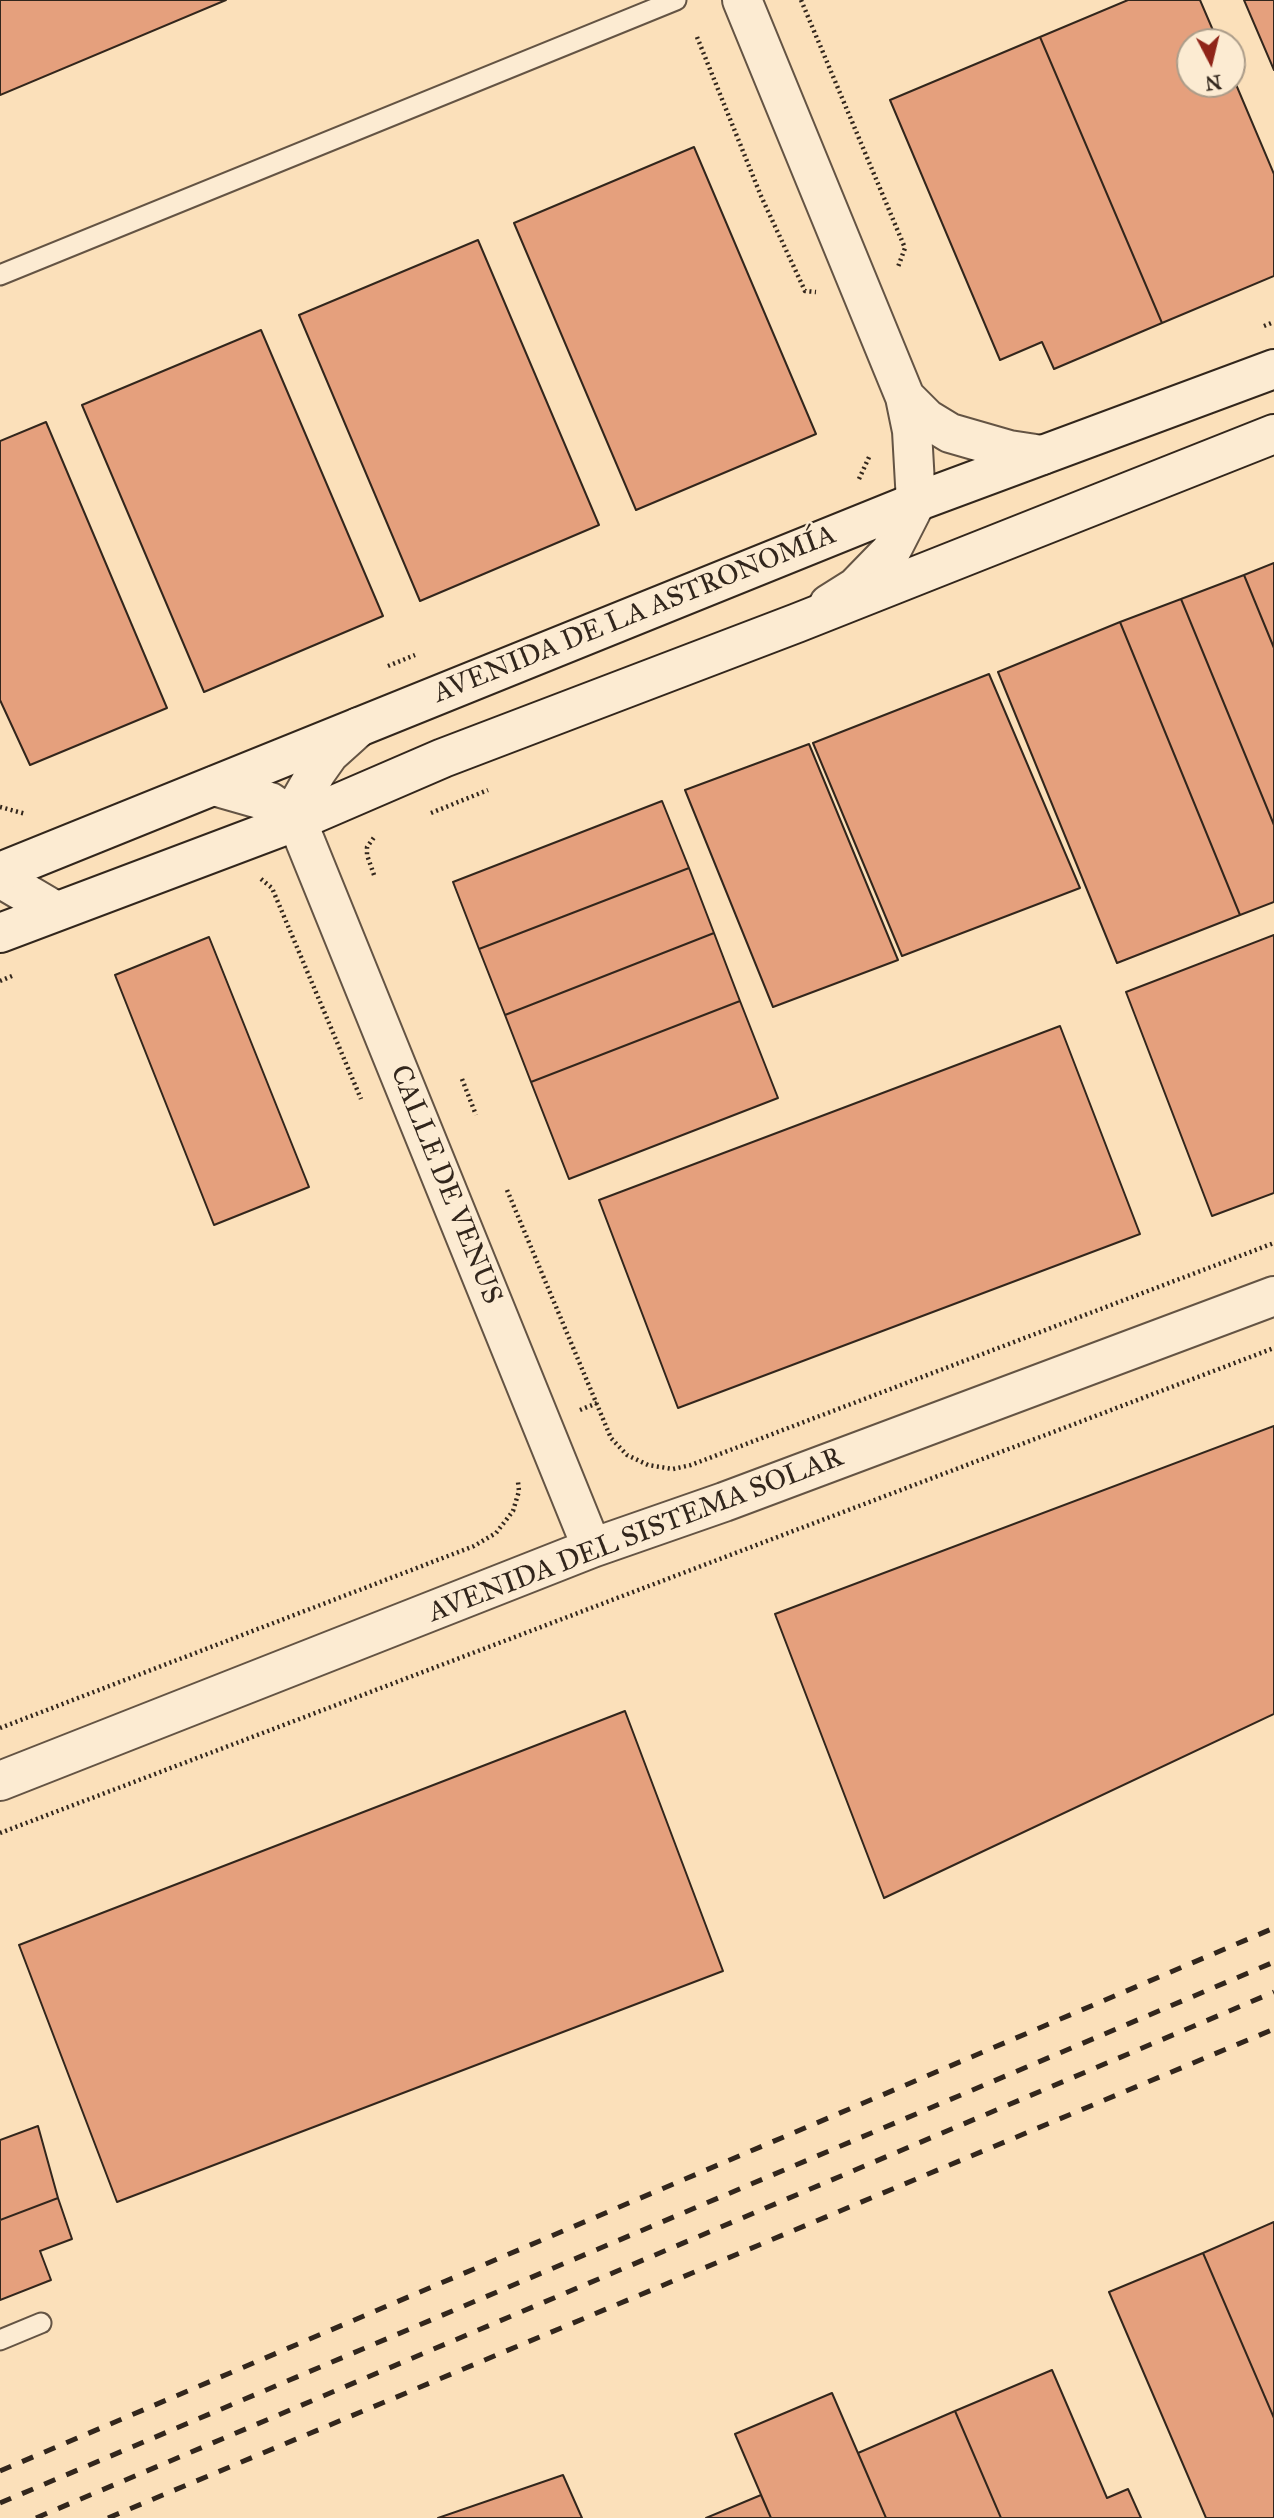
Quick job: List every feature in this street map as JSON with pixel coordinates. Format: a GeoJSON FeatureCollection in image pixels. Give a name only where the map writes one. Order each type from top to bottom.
{"type":"FeatureCollection","features":[{"type":"Feature","properties":{"kind":"street"},"geometry":{"type":"LineString","coordinates":[[742,0],[905,397],[912,431],[916,502],[891,551],[856,587],[797,623]]}},
{"type":"Feature","properties":{"kind":"street","name":"AVENIDA DE LA ASTRONOMÍA"},"geometry":{"type":"LineString","coordinates":[[0,872],[916,502],[1274,369]]}},
{"type":"Feature","properties":{"kind":"street"},"geometry":{"type":"LineString","coordinates":[[905,397],[927,419],[950,433],[1009,450],[1042,455]]}},
{"type":"Feature","properties":{"kind":"street"},"geometry":{"type":"LineString","coordinates":[[0,933],[298,821],[443,758],[797,623],[1274,434]]}},
{"type":"Feature","properties":{"kind":"street"},"geometry":{"type":"LineString","coordinates":[[298,821],[300,801],[317,771],[329,754],[359,727]]}},
{"type":"Feature","properties":{"kind":"street"},"geometry":{"type":"LineString","coordinates":[[214,786],[270,802],[298,821]]}},
{"type":"Feature","properties":{"kind":"street","name":"CALLE DE VENUS"},"geometry":{"type":"LineString","coordinates":[[298,821],[592,1548]]}},
{"type":"Feature","properties":{"kind":"street"},"geometry":{"type":"LineString","coordinates":[[0,878],[56,911]]}},
{"type":"Feature","properties":{"kind":"street","name":"AVENIDA DEL SISTEMA SOLAR"},"geometry":{"type":"LineString","coordinates":[[0,1781],[592,1548],[724,1502],[1274,1296]]}},
{"type":"Feature","properties":{"kind":"lane"},"geometry":{"type":"LineString","coordinates":[[0,275],[676,0]]}},
{"type":"Feature","properties":{"kind":"lane"},"geometry":{"type":"LineString","coordinates":[[0,2340],[41,2323]]}},
{"type":"Feature","properties":{"kind":"path"},"geometry":{"type":"LineString","coordinates":[[802,0],[905,248],[898,265],[902,277]]}},
{"type":"Feature","properties":{"kind":"path"},"geometry":{"type":"LineString","coordinates":[[697,37],[761,196],[805,291],[822,292]]}},
{"type":"Feature","properties":{"kind":"path"},"geometry":{"type":"LineString","coordinates":[[1262,327],[1274,322]]}},
{"type":"Feature","properties":{"kind":"path"},"geometry":{"type":"LineString","coordinates":[[856,485],[871,453]]}},
{"type":"Feature","properties":{"kind":"path"},"geometry":{"type":"LineString","coordinates":[[376,671],[427,651]]}},
{"type":"Feature","properties":{"kind":"path"},"geometry":{"type":"LineString","coordinates":[[0,807],[35,814]]}},
{"type":"Feature","properties":{"kind":"path"},"geometry":{"type":"LineString","coordinates":[[373,836],[367,847],[367,855],[374,875]]}},
{"type":"Feature","properties":{"kind":"path"},"geometry":{"type":"LineString","coordinates":[[259,878],[272,888],[365,1109]]}},
{"type":"Feature","properties":{"kind":"path"},"geometry":{"type":"LineString","coordinates":[[463,1079],[476,1115]]}},
{"type":"Feature","properties":{"kind":"path"},"geometry":{"type":"LineString","coordinates":[[507,1190],[611,1438],[627,1455],[648,1465],[673,1469],[691,1465],[1274,1243]]}},
{"type":"Feature","properties":{"kind":"path"},"geometry":{"type":"LineString","coordinates":[[0,1833],[1274,1348]]}},
{"type":"Feature","properties":{"kind":"path"},"geometry":{"type":"LineString","coordinates":[[0,1728],[474,1546],[496,1533],[513,1511],[519,1491],[517,1479]]}},
{"type":"Feature","properties":{"kind":"building"},"geometry":{"type":"Polygon","coordinates":[[[0,0],[226,0],[0,95],[0,0]]]}},
{"type":"Feature","properties":{"kind":"building"},"geometry":{"type":"Polygon","coordinates":[[[1128,0],[1200,0],[1212,28],[1176,28],[1176,98],[1242,98],[1274,174],[1274,276],[1162,323],[1040,37],[1128,0]]]}},
{"type":"Feature","properties":{"kind":"building"},"geometry":{"type":"Polygon","coordinates":[[[1244,0],[1274,0],[1274,70],[1244,0]]]}},
{"type":"Feature","properties":{"kind":"building"},"geometry":{"type":"Polygon","coordinates":[[[1040,37],[1162,323],[1054,369],[1042,342],[1000,360],[890,100],[1040,37]]]}},
{"type":"Feature","properties":{"kind":"building"},"geometry":{"type":"Polygon","coordinates":[[[694,147],[816,434],[636,510],[514,223],[694,147]]]}},
{"type":"Feature","properties":{"kind":"building"},"geometry":{"type":"Polygon","coordinates":[[[478,240],[599,525],[420,601],[299,315],[478,240]]]}},
{"type":"Feature","properties":{"kind":"building"},"geometry":{"type":"Polygon","coordinates":[[[261,330],[383,616],[204,692],[82,405],[261,330]]]}},
{"type":"Feature","properties":{"kind":"building"},"geometry":{"type":"Polygon","coordinates":[[[46,422],[167,708],[30,765],[0,700],[0,441],[46,422]]]}},
{"type":"Feature","properties":{"kind":"building"},"geometry":{"type":"Polygon","coordinates":[[[1274,563],[1274,648],[1244,575],[1274,563]]]}},
{"type":"Feature","properties":{"kind":"building"},"geometry":{"type":"Polygon","coordinates":[[[1244,575],[1274,648],[1274,825],[1181,599],[1244,575]]]}},
{"type":"Feature","properties":{"kind":"building"},"geometry":{"type":"Polygon","coordinates":[[[1181,599],[1274,825],[1274,902],[1240,915],[1120,622],[1181,599]]]}},
{"type":"Feature","properties":{"kind":"building"},"geometry":{"type":"Polygon","coordinates":[[[1120,622],[1240,915],[1117,963],[998,672],[1120,622]]]}},
{"type":"Feature","properties":{"kind":"building"},"geometry":{"type":"Polygon","coordinates":[[[989,674],[1080,888],[902,956],[813,743],[989,674]]]}},
{"type":"Feature","properties":{"kind":"building"},"geometry":{"type":"Polygon","coordinates":[[[809,744],[898,960],[773,1007],[685,790],[809,744]]]}},
{"type":"Feature","properties":{"kind":"building"},"geometry":{"type":"Polygon","coordinates":[[[662,801],[689,868],[479,949],[453,882],[662,801]]]}},
{"type":"Feature","properties":{"kind":"building"},"geometry":{"type":"Polygon","coordinates":[[[689,868],[714,933],[505,1015],[479,949],[689,868]]]}},
{"type":"Feature","properties":{"kind":"building"},"geometry":{"type":"Polygon","coordinates":[[[714,933],[740,1001],[531,1082],[505,1015],[714,933]]]}},
{"type":"Feature","properties":{"kind":"building"},"geometry":{"type":"Polygon","coordinates":[[[1274,935],[1274,1193],[1212,1216],[1126,992],[1274,935]]]}},
{"type":"Feature","properties":{"kind":"building"},"geometry":{"type":"Polygon","coordinates":[[[209,937],[309,1187],[214,1225],[115,975],[209,937]]]}},
{"type":"Feature","properties":{"kind":"building"},"geometry":{"type":"Polygon","coordinates":[[[740,1001],[778,1098],[569,1179],[531,1082],[740,1001]]]}},
{"type":"Feature","properties":{"kind":"building"},"geometry":{"type":"Polygon","coordinates":[[[1060,1026],[1140,1234],[678,1408],[599,1200],[1060,1026]]]}},
{"type":"Feature","properties":{"kind":"building"},"geometry":{"type":"Polygon","coordinates":[[[1274,1426],[1274,1714],[884,1898],[775,1614],[1274,1426]]]}},
{"type":"Feature","properties":{"kind":"building"},"geometry":{"type":"Polygon","coordinates":[[[625,1711],[723,1971],[117,2202],[19,1945],[625,1711]]]}},
{"type":"Feature","properties":{"kind":"building"},"geometry":{"type":"Polygon","coordinates":[[[38,2126],[58,2198],[0,2220],[0,2140],[38,2126]]]}},
{"type":"Feature","properties":{"kind":"building"},"geometry":{"type":"Polygon","coordinates":[[[58,2198],[72,2239],[40,2251],[51,2280],[0,2300],[0,2220],[58,2198]]]}},
{"type":"Feature","properties":{"kind":"building"},"geometry":{"type":"Polygon","coordinates":[[[1274,2222],[1274,2418],[1203,2253],[1274,2222]]]}},
{"type":"Feature","properties":{"kind":"building"},"geometry":{"type":"Polygon","coordinates":[[[1203,2253],[1274,2418],[1274,2518],[1206,2518],[1109,2292],[1203,2253]]]}},
{"type":"Feature","properties":{"kind":"building"},"geometry":{"type":"Polygon","coordinates":[[[1052,2370],[1107,2498],[1128,2489],[1141,2518],[1001,2518],[955,2411],[1052,2370]]]}},
{"type":"Feature","properties":{"kind":"building"},"geometry":{"type":"Polygon","coordinates":[[[832,2393],[886,2518],[771,2518],[735,2434],[832,2393]]]}},
{"type":"Feature","properties":{"kind":"building"},"geometry":{"type":"Polygon","coordinates":[[[955,2411],[1001,2518],[886,2518],[858,2453],[955,2411]]]}},
{"type":"Feature","properties":{"kind":"building"},"geometry":{"type":"Polygon","coordinates":[[[563,2475],[582,2518],[438,2518],[563,2475]]]}},
{"type":"Feature","properties":{"kind":"building"},"geometry":{"type":"Polygon","coordinates":[[[761,2495],[771,2518],[706,2518],[761,2495]]]}},
{"type":"Feature","properties":{"kind":"railway"},"geometry":{"type":"LineString","coordinates":[[0,2471],[1274,1928]]}},
{"type":"Feature","properties":{"kind":"railway"},"geometry":{"type":"LineString","coordinates":[[0,2503],[1274,1962]]}},
{"type":"Feature","properties":{"kind":"railway"},"geometry":{"type":"LineString","coordinates":[[36,2518],[1274,1992]]}},
{"type":"Feature","properties":{"kind":"railway"},"geometry":{"type":"LineString","coordinates":[[108,2518],[1274,2029]]}}]}
